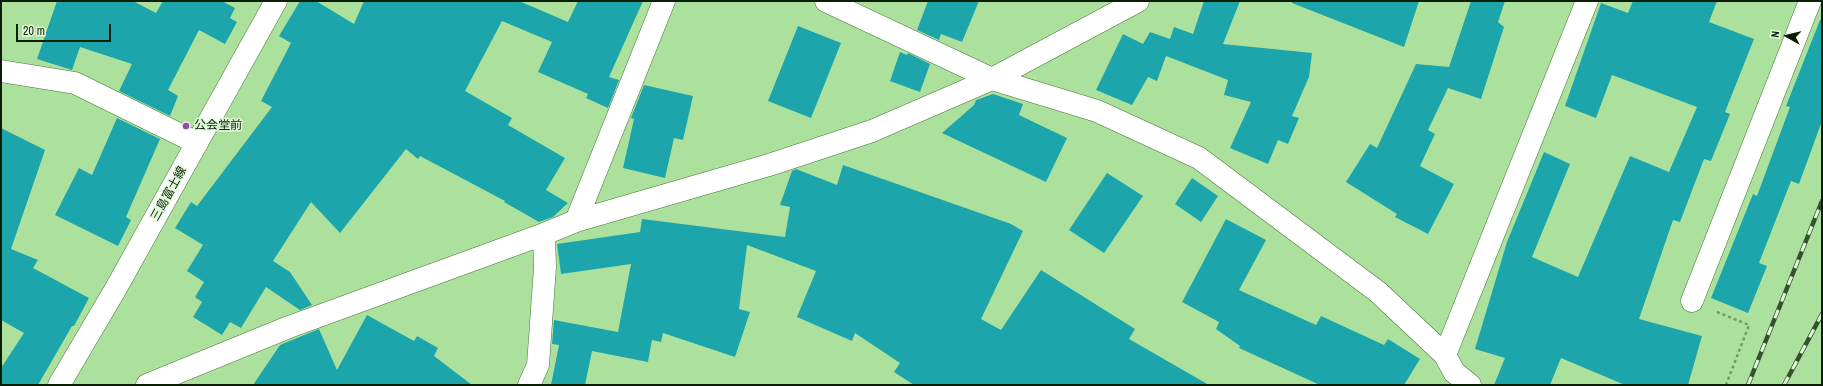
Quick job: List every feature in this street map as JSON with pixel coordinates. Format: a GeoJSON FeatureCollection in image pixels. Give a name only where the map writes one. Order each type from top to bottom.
{"type":"FeatureCollection","features":[{"type":"Feature","properties":{"kind":"street","name":"三島富士線"},"geometry":{"type":"LineString","coordinates":[[59,385],[115,290],[276,1]]}},
{"type":"Feature","properties":{"kind":"street"},"geometry":{"type":"LineString","coordinates":[[576,221],[664,1]]}},
{"type":"Feature","properties":{"kind":"street"},"geometry":{"type":"LineString","coordinates":[[826,1],[992,79],[1097,111],[1199,158],[1378,292],[1454,374],[1587,1]]}},
{"type":"Feature","properties":{"kind":"street"},"geometry":{"type":"LineString","coordinates":[[147,385],[289,327],[576,221],[769,166],[872,131],[992,79],[1138,1]]}},
{"type":"Feature","properties":{"kind":"street"},"geometry":{"type":"LineString","coordinates":[[1692,301],[1810,1]]}},
{"type":"Feature","properties":{"kind":"street"},"geometry":{"type":"LineString","coordinates":[[1,71],[75,83],[197,143]]}},
{"type":"Feature","properties":{"kind":"street"},"geometry":{"type":"LineString","coordinates":[[528,385],[538,365],[545,267],[544,234]]}},
{"type":"Feature","properties":{"kind":"path"},"geometry":{"type":"LineString","coordinates":[[1692,301],[1749,325],[1726,385]]}},
{"type":"Feature","properties":{"kind":"building"},"geometry":{"type":"Polygon","coordinates":[[[57,1],[133,1],[156,13],[163,1],[222,1],[235,8],[230,18],[237,22],[225,44],[199,30],[168,90],[178,96],[170,116],[119,91],[132,64],[80,47],[72,70],[37,59],[57,1]]]}},
{"type":"Feature","properties":{"kind":"building"},"geometry":{"type":"Polygon","coordinates":[[[300,1],[316,1],[354,24],[364,1],[519,1],[568,22],[578,1],[643,1],[609,77],[619,80],[608,108],[586,98],[588,94],[538,72],[552,42],[502,21],[465,91],[512,118],[508,125],[565,158],[546,190],[568,203],[553,217],[539,222],[504,202],[505,201],[420,156],[418,159],[406,149],[340,233],[311,202],[273,261],[290,272],[312,305],[300,310],[266,287],[241,328],[230,322],[222,335],[193,317],[202,302],[195,297],[204,282],[187,271],[203,245],[175,228],[191,202],[197,206],[272,107],[261,101],[291,43],[279,36],[300,1]]]}},
{"type":"Feature","properties":{"kind":"building"},"geometry":{"type":"Polygon","coordinates":[[[928,1],[979,1],[962,42],[941,34],[939,40],[917,30],[928,1]]]}},
{"type":"Feature","properties":{"kind":"building"},"geometry":{"type":"Polygon","coordinates":[[[1204,1],[1240,1],[1223,44],[1312,53],[1309,77],[1292,116],[1299,118],[1288,144],[1278,140],[1268,164],[1230,148],[1251,102],[1224,95],[1228,80],[1166,56],[1157,81],[1148,77],[1132,105],[1096,90],[1123,34],[1143,44],[1150,32],[1170,39],[1174,27],[1193,34],[1204,1]]]}},
{"type":"Feature","properties":{"kind":"building"},"geometry":{"type":"Polygon","coordinates":[[[1292,1],[1419,1],[1404,47],[1292,3],[1292,1]]]}},
{"type":"Feature","properties":{"kind":"building"},"geometry":{"type":"Polygon","coordinates":[[[1471,1],[1505,1],[1498,22],[1504,27],[1481,99],[1448,88],[1428,130],[1435,134],[1420,166],[1454,184],[1428,234],[1395,217],[1397,214],[1346,182],[1370,144],[1377,148],[1416,64],[1449,67],[1471,1]]]}},
{"type":"Feature","properties":{"kind":"building"},"geometry":{"type":"Polygon","coordinates":[[[1633,1],[1717,1],[1709,22],[1754,39],[1725,112],[1730,114],[1711,161],[1704,159],[1680,222],[1673,220],[1639,319],[1702,336],[1688,385],[1625,385],[1561,358],[1550,385],[1494,385],[1505,358],[1475,349],[1507,242],[1544,152],[1570,164],[1532,257],[1578,277],[1630,156],[1669,172],[1697,107],[1612,75],[1596,118],[1565,106],[1601,3],[1628,13],[1633,1]]]}},
{"type":"Feature","properties":{"kind":"building"},"geometry":{"type":"Polygon","coordinates":[[[1820,20],[1822,20],[1822,121],[1799,184],[1791,181],[1759,263],[1767,266],[1748,313],[1711,298],[1753,194],[1757,196],[1790,107],[1786,106],[1820,20]]]}},
{"type":"Feature","properties":{"kind":"building"},"geometry":{"type":"Polygon","coordinates":[[[798,26],[841,43],[811,118],[768,101],[798,26]]]}},
{"type":"Feature","properties":{"kind":"building"},"geometry":{"type":"Polygon","coordinates":[[[900,52],[907,55],[908,53],[930,64],[920,92],[890,81],[900,52]]]}},
{"type":"Feature","properties":{"kind":"building"},"geometry":{"type":"Polygon","coordinates":[[[644,85],[693,96],[683,140],[674,138],[665,178],[623,168],[634,119],[631,118],[644,85]]]}},
{"type":"Feature","properties":{"kind":"building"},"geometry":{"type":"Polygon","coordinates":[[[993,94],[1023,104],[1019,115],[1067,138],[1046,182],[942,133],[974,105],[976,100],[993,94]]]}},
{"type":"Feature","properties":{"kind":"building"},"geometry":{"type":"Polygon","coordinates":[[[117,118],[160,139],[126,217],[131,220],[118,246],[55,215],[79,168],[92,175],[117,118]]]}},
{"type":"Feature","properties":{"kind":"building"},"geometry":{"type":"Polygon","coordinates":[[[1,128],[45,150],[11,249],[38,260],[33,268],[89,298],[74,326],[72,326],[38,385],[1,385],[1,368],[24,333],[1,320],[1,128]]]}},
{"type":"Feature","properties":{"kind":"building"},"geometry":{"type":"Polygon","coordinates":[[[843,165],[1011,224],[1023,231],[981,319],[1001,330],[1041,270],[1135,329],[1129,339],[1209,385],[914,385],[894,372],[900,363],[855,333],[852,341],[797,317],[816,271],[747,245],[739,309],[750,312],[735,357],[663,333],[661,342],[652,340],[648,362],[592,351],[585,385],[551,385],[559,345],[552,344],[554,320],[618,332],[631,264],[561,274],[557,244],[640,232],[642,219],[785,237],[790,207],[780,205],[792,171],[796,169],[837,185],[843,165]]]}},
{"type":"Feature","properties":{"kind":"building"},"geometry":{"type":"Polygon","coordinates":[[[1107,173],[1143,196],[1104,253],[1069,230],[1107,173]]]}},
{"type":"Feature","properties":{"kind":"building"},"geometry":{"type":"Polygon","coordinates":[[[1192,178],[1218,196],[1201,222],[1175,204],[1192,178]]]}},
{"type":"Feature","properties":{"kind":"building"},"geometry":{"type":"Polygon","coordinates":[[[1226,219],[1266,240],[1239,290],[1316,325],[1321,316],[1384,345],[1388,339],[1420,359],[1404,385],[1320,385],[1239,348],[1240,346],[1216,329],[1219,322],[1182,302],[1226,219]]]}},
{"type":"Feature","properties":{"kind":"building"},"geometry":{"type":"Polygon","coordinates":[[[367,315],[414,341],[417,336],[438,348],[434,356],[472,385],[253,385],[280,345],[319,329],[337,370],[367,315]]]}},
{"type":"Feature","properties":{"kind":"railway"},"geometry":{"type":"LineString","coordinates":[[1748,385],[1822,201]]}},
{"type":"Feature","properties":{"kind":"railway"},"geometry":{"type":"LineString","coordinates":[[1784,385],[1822,314]]}},
{"type":"Feature","properties":{"kind":"place","name":"公会堂前"},"geometry":{"type":"Point","coordinates":[186,126]}}]}
